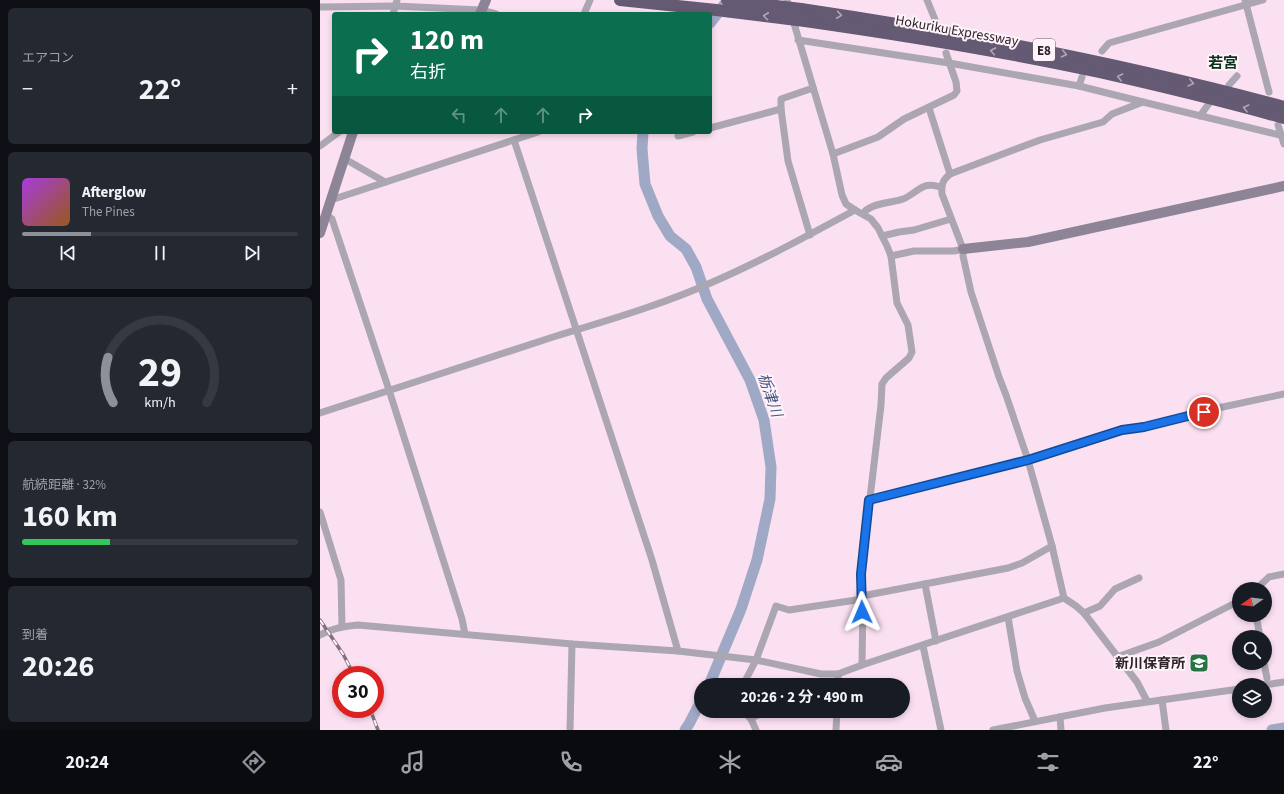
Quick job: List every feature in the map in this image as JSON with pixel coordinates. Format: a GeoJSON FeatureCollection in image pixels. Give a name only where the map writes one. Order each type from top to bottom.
{"type":"FeatureCollection","features":[{"type":"Feature","properties":{"kind":"highway","name":"Hokuriku Expressway"},"geometry":{"type":"LineString","coordinates":[[620,0],[716,10],[879,20],[1030,47],[1177,79],[1284,107]]}},
{"type":"Feature","properties":{"kind":"highway","name":"Hokuriku Expressway"},"geometry":{"type":"LineString","coordinates":[[727,0],[879,31],[1028,58],[1160,86],[1281,121]]}},
{"type":"Feature","properties":{"kind":"street"},"geometry":{"type":"LineString","coordinates":[[320,7],[396,3],[481,12],[486,0]]}},
{"type":"Feature","properties":{"kind":"street"},"geometry":{"type":"LineString","coordinates":[[585,12],[590,0]]}},
{"type":"Feature","properties":{"kind":"street"},"geometry":{"type":"LineString","coordinates":[[786,0],[833,154],[842,195],[846,204],[871,218],[882,236],[891,256],[897,303],[908,325],[912,352],[909,358],[886,378],[882,384],[881,405],[861,574],[863,598],[862,665]]}},
{"type":"Feature","properties":{"kind":"street"},"geometry":{"type":"LineString","coordinates":[[927,0],[936,22]]}},
{"type":"Feature","properties":{"kind":"street"},"geometry":{"type":"LineString","coordinates":[[1102,51],[1109,43],[1245,2],[1263,0]]}},
{"type":"Feature","properties":{"kind":"street"},"geometry":{"type":"LineString","coordinates":[[1245,2],[1269,92]]}},
{"type":"Feature","properties":{"kind":"street"},"geometry":{"type":"LineString","coordinates":[[798,40],[949,63],[1079,86],[1283,135]]}},
{"type":"Feature","properties":{"kind":"street"},"geometry":{"type":"LineString","coordinates":[[833,154],[878,136],[904,119],[954,95],[957,91],[956,82],[946,53]]}},
{"type":"Feature","properties":{"kind":"street"},"geometry":{"type":"LineString","coordinates":[[1229,85],[1237,76]]}},
{"type":"Feature","properties":{"kind":"street"},"geometry":{"type":"LineString","coordinates":[[1079,86],[1082,77]]}},
{"type":"Feature","properties":{"kind":"street"},"geometry":{"type":"LineString","coordinates":[[810,235],[788,161],[781,99],[813,88]]}},
{"type":"Feature","properties":{"kind":"street"},"geometry":{"type":"LineString","coordinates":[[1143,102],[1112,114],[1103,122],[1040,140],[950,174],[944,180],[941,187],[951,219],[964,249],[971,292],[998,377],[1006,395],[1028,460],[1052,546],[1064,598],[1084,613],[1136,682],[1147,701]]}},
{"type":"Feature","properties":{"kind":"street"},"geometry":{"type":"LineString","coordinates":[[1200,116],[1210,102]]}},
{"type":"Feature","properties":{"kind":"street"},"geometry":{"type":"LineString","coordinates":[[928,108],[950,174]]}},
{"type":"Feature","properties":{"kind":"street"},"geometry":{"type":"LineString","coordinates":[[712,127],[781,109]]}},
{"type":"Feature","properties":{"kind":"street"},"geometry":{"type":"LineString","coordinates":[[1281,121],[1284,144]]}},
{"type":"Feature","properties":{"kind":"street"},"geometry":{"type":"LineString","coordinates":[[320,146],[336,134]]}},
{"type":"Feature","properties":{"kind":"street"},"geometry":{"type":"LineString","coordinates":[[320,233],[352,134]]}},
{"type":"Feature","properties":{"kind":"street"},"geometry":{"type":"LineString","coordinates":[[331,200],[532,134]]}},
{"type":"Feature","properties":{"kind":"street"},"geometry":{"type":"LineString","coordinates":[[678,136],[686,134]]}},
{"type":"Feature","properties":{"kind":"street"},"geometry":{"type":"LineString","coordinates":[[514,140],[652,560],[678,651]]}},
{"type":"Feature","properties":{"kind":"street"},"geometry":{"type":"LineString","coordinates":[[344,159],[385,182]]}},
{"type":"Feature","properties":{"kind":"street"},"geometry":{"type":"LineString","coordinates":[[863,214],[865,210],[871,207],[904,199],[925,186],[932,185],[941,187]]}},
{"type":"Feature","properties":{"kind":"street"},"geometry":{"type":"LineString","coordinates":[[891,256],[914,251],[954,251],[1028,242],[1284,186]]}},
{"type":"Feature","properties":{"kind":"street"},"geometry":{"type":"LineString","coordinates":[[320,413],[616,318],[684,294],[716,281],[810,235],[855,210]]}},
{"type":"Feature","properties":{"kind":"street"},"geometry":{"type":"LineString","coordinates":[[326,215],[332,219],[389,390],[462,619],[465,634]]}},
{"type":"Feature","properties":{"kind":"street"},"geometry":{"type":"LineString","coordinates":[[882,236],[914,230],[951,219]]}},
{"type":"Feature","properties":{"kind":"street"},"geometry":{"type":"LineString","coordinates":[[869,500],[1028,460],[1122,430],[1144,427],[1218,408],[1284,394]]}},
{"type":"Feature","properties":{"kind":"street"},"geometry":{"type":"LineString","coordinates":[[320,512],[341,580],[342,626]]}},
{"type":"Feature","properties":{"kind":"street"},"geometry":{"type":"LineString","coordinates":[[747,678],[756,660],[776,606],[789,610],[863,598],[1008,568],[1022,563],[1052,546]]}},
{"type":"Feature","properties":{"kind":"street"},"geometry":{"type":"LineString","coordinates":[[1264,582],[1269,577],[1284,574]]}},
{"type":"Feature","properties":{"kind":"street"},"geometry":{"type":"LineString","coordinates":[[1084,613],[1100,606],[1115,589],[1138,578]]}},
{"type":"Feature","properties":{"kind":"street"},"geometry":{"type":"LineString","coordinates":[[925,584],[936,641]]}},
{"type":"Feature","properties":{"kind":"street"},"geometry":{"type":"LineString","coordinates":[[320,635],[342,626],[358,625],[572,644],[678,651],[756,660],[821,674],[838,674],[1064,598]]}},
{"type":"Feature","properties":{"kind":"street"},"geometry":{"type":"LineString","coordinates":[[1118,657],[1159,642],[1232,605]]}},
{"type":"Feature","properties":{"kind":"street"},"geometry":{"type":"LineString","coordinates":[[1008,617],[1018,671],[1025,698],[1035,721]]}},
{"type":"Feature","properties":{"kind":"street"},"geometry":{"type":"LineString","coordinates":[[570,730],[572,644]]}},
{"type":"Feature","properties":{"kind":"street"},"geometry":{"type":"LineString","coordinates":[[923,646],[941,730]]}},
{"type":"Feature","properties":{"kind":"street"},"geometry":{"type":"LineString","coordinates":[[1272,682],[1284,682]]}},
{"type":"Feature","properties":{"kind":"street"},"geometry":{"type":"LineString","coordinates":[[992,730],[1105,708],[1232,690]]}},
{"type":"Feature","properties":{"kind":"street"},"geometry":{"type":"LineString","coordinates":[[1162,700],[1166,730]]}},
{"type":"Feature","properties":{"kind":"street"},"geometry":{"type":"LineString","coordinates":[[1060,717],[1061,730]]}},
{"type":"Feature","properties":{"kind":"street"},"geometry":{"type":"LineString","coordinates":[[836,730],[837,718]]}},
{"type":"Feature","properties":{"kind":"street"},"geometry":{"type":"LineString","coordinates":[[751,719],[756,730]]}},
{"type":"Feature","properties":{"kind":"waterway","name":"栃津川"},"geometry":{"type":"LineString","coordinates":[[712,20],[724,5]]}},
{"type":"Feature","properties":{"kind":"waterway","name":"栃津川"},"geometry":{"type":"LineString","coordinates":[[643,134],[642,149],[645,184],[658,216],[670,236],[686,249],[696,267],[707,299],[750,380],[764,420],[771,467],[770,499],[757,560],[741,609],[712,678]]}},
{"type":"Feature","properties":{"kind":"waterway","name":"栃津川"},"geometry":{"type":"LineString","coordinates":[[685,730],[694,714]]}},
{"type":"Feature","properties":{"kind":"waterway"},"geometry":{"type":"LineString","coordinates":[[1272,730],[1284,728]]}},
{"type":"Feature","properties":{"kind":"railway"},"geometry":{"type":"LineString","coordinates":[[320,620],[349,666]]}},
{"type":"Feature","properties":{"kind":"railway"},"geometry":{"type":"LineString","coordinates":[[373,718],[378,730]]}},
{"type":"Feature","properties":{"kind":"place","name":"新川保育所"},"geometry":{"type":"Point","coordinates":[1199,663]}},
{"type":"Feature","properties":{"kind":"district","name":"若宮"},"geometry":{"type":"Point","coordinates":[1223,63]}},
{"type":"Feature","properties":{"kind":"route"},"geometry":{"type":"LineString","coordinates":[[862,612],[861,574],[869,500],[1028,460],[1122,430],[1144,427],[1204,412]]}}]}
